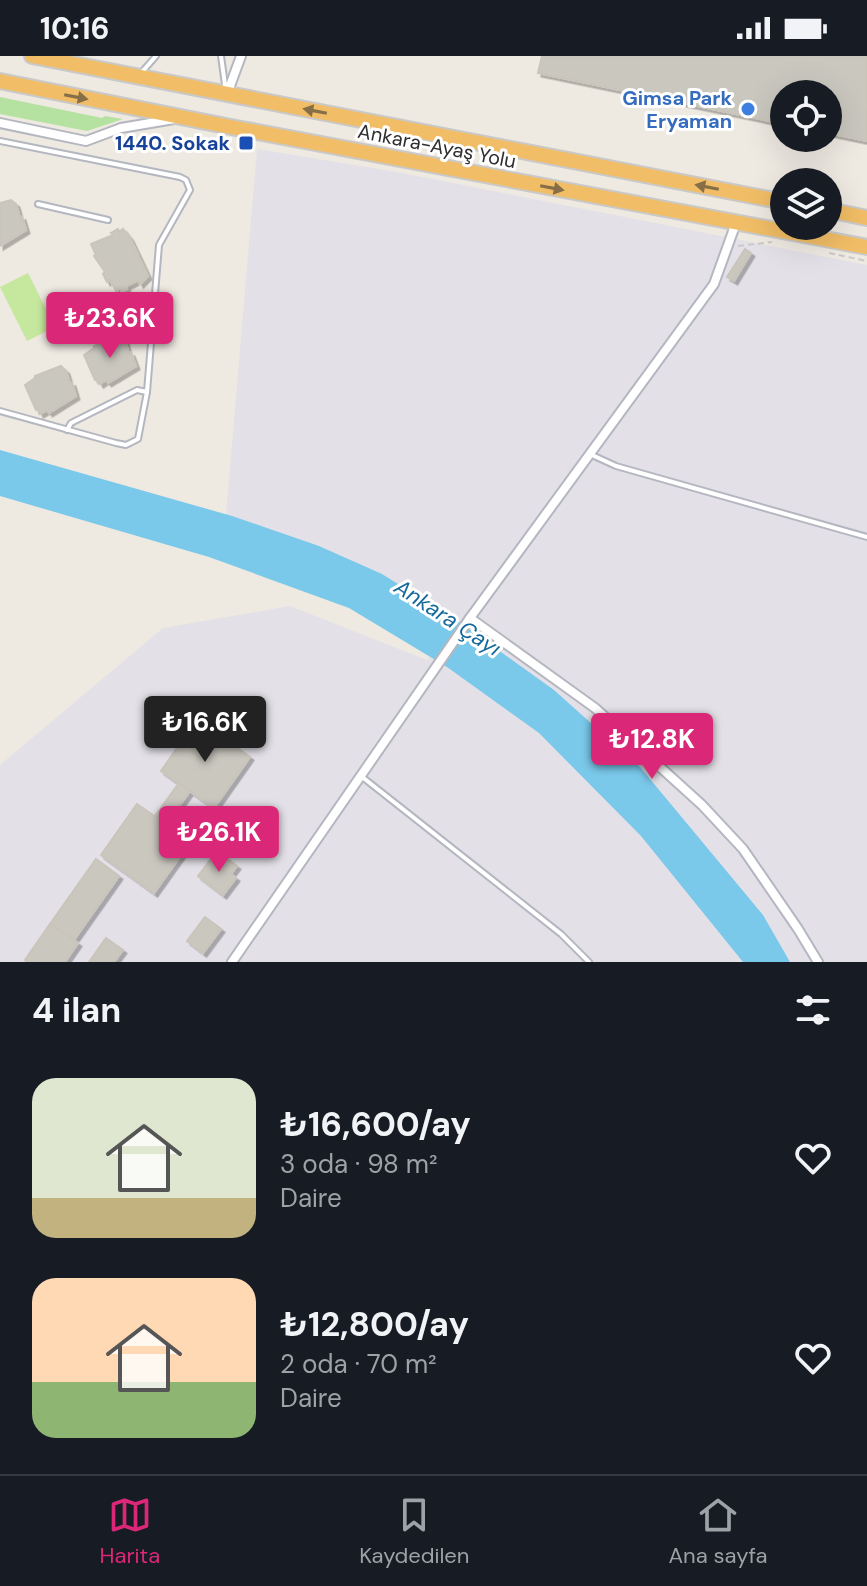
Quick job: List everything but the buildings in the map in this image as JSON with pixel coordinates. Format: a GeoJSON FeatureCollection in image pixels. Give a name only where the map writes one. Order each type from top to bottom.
{"type":"FeatureCollection","features":[{"type":"Feature","properties":{"kind":"highway","name":"Ankara-Ayaş Yolu"},"geometry":{"type":"LineString","coordinates":[[32,56],[770,199]]}},
{"type":"Feature","properties":{"kind":"highway","name":"Ankara-Ayaş Yolu"},"geometry":{"type":"LineString","coordinates":[[0,81],[867,247]]}},
{"type":"Feature","properties":{"kind":"highway"},"geometry":{"type":"LineString","coordinates":[[842,213],[867,218]]}},
{"type":"Feature","properties":{"kind":"street"},"geometry":{"type":"LineString","coordinates":[[227,94],[241,56]]}},
{"type":"Feature","properties":{"kind":"street"},"geometry":{"type":"LineString","coordinates":[[0,123],[86,141],[121,128],[184,118]]}},
{"type":"Feature","properties":{"kind":"street"},"geometry":{"type":"LineString","coordinates":[[232,962],[470,618],[714,284],[736,223]]}},
{"type":"Feature","properties":{"kind":"street"},"geometry":{"type":"LineString","coordinates":[[470,618],[595,708],[702,805],[743,849],[818,962]]}},
{"type":"Feature","properties":{"kind":"lane"},"geometry":{"type":"LineString","coordinates":[[138,77],[156,56]]}},
{"type":"Feature","properties":{"kind":"lane"},"geometry":{"type":"LineString","coordinates":[[221,56],[227,94]]}},
{"type":"Feature","properties":{"kind":"lane"},"geometry":{"type":"LineString","coordinates":[[0,141],[180,177],[189,184],[190,190],[159,245],[141,433],[132,443],[116,443],[0,411]]}},
{"type":"Feature","properties":{"kind":"lane"},"geometry":{"type":"LineString","coordinates":[[38,204],[108,220]]}},
{"type":"Feature","properties":{"kind":"lane"},"geometry":{"type":"LineString","coordinates":[[67,430],[71,423],[137,390],[147,392]]}},
{"type":"Feature","properties":{"kind":"lane"},"geometry":{"type":"LineString","coordinates":[[590,454],[616,466],[867,537]]}},
{"type":"Feature","properties":{"kind":"lane"},"geometry":{"type":"LineString","coordinates":[[361,776],[561,934],[589,962]]}},
{"type":"Feature","properties":{"kind":"path"},"geometry":{"type":"LineString","coordinates":[[728,247],[770,242]]}},
{"type":"Feature","properties":{"kind":"path"},"geometry":{"type":"LineString","coordinates":[[830,253],[867,261]]}},
{"type":"Feature","properties":{"kind":"shaded area"},"geometry":{"type":"Polygon","coordinates":[[[257,149],[397,172],[867,265],[867,962],[0,962],[0,765],[163,628],[290,606],[427,660],[458,622],[382,574],[319,546],[226,515],[257,149]]]}},
{"type":"Feature","properties":{"kind":"green space"},"geometry":{"type":"Polygon","coordinates":[[[0,97],[102,118],[123,119],[87,131],[0,114],[0,97]]]}},
{"type":"Feature","properties":{"kind":"green space"},"geometry":{"type":"Polygon","coordinates":[[[28,273],[55,327],[27,341],[0,287],[28,273]]]}},
{"type":"Feature","properties":{"kind":"water","name":"Ankara Çayı"},"geometry":{"type":"Polygon","coordinates":[[[0,450],[232,516],[319,546],[382,574],[459,622],[554,690],[640,767],[763,915],[790,962],[743,962],[641,836],[539,733],[447,667],[349,608],[209,557],[0,496],[0,450]]]}},
{"type":"Feature","properties":{"kind":"place","name":"Gimsa Park Eryaman"},"geometry":{"type":"Point","coordinates":[748,109]}},
{"type":"Feature","properties":{"kind":"place","name":"1440. Sokak"},"geometry":{"type":"Point","coordinates":[246,143]}}]}
